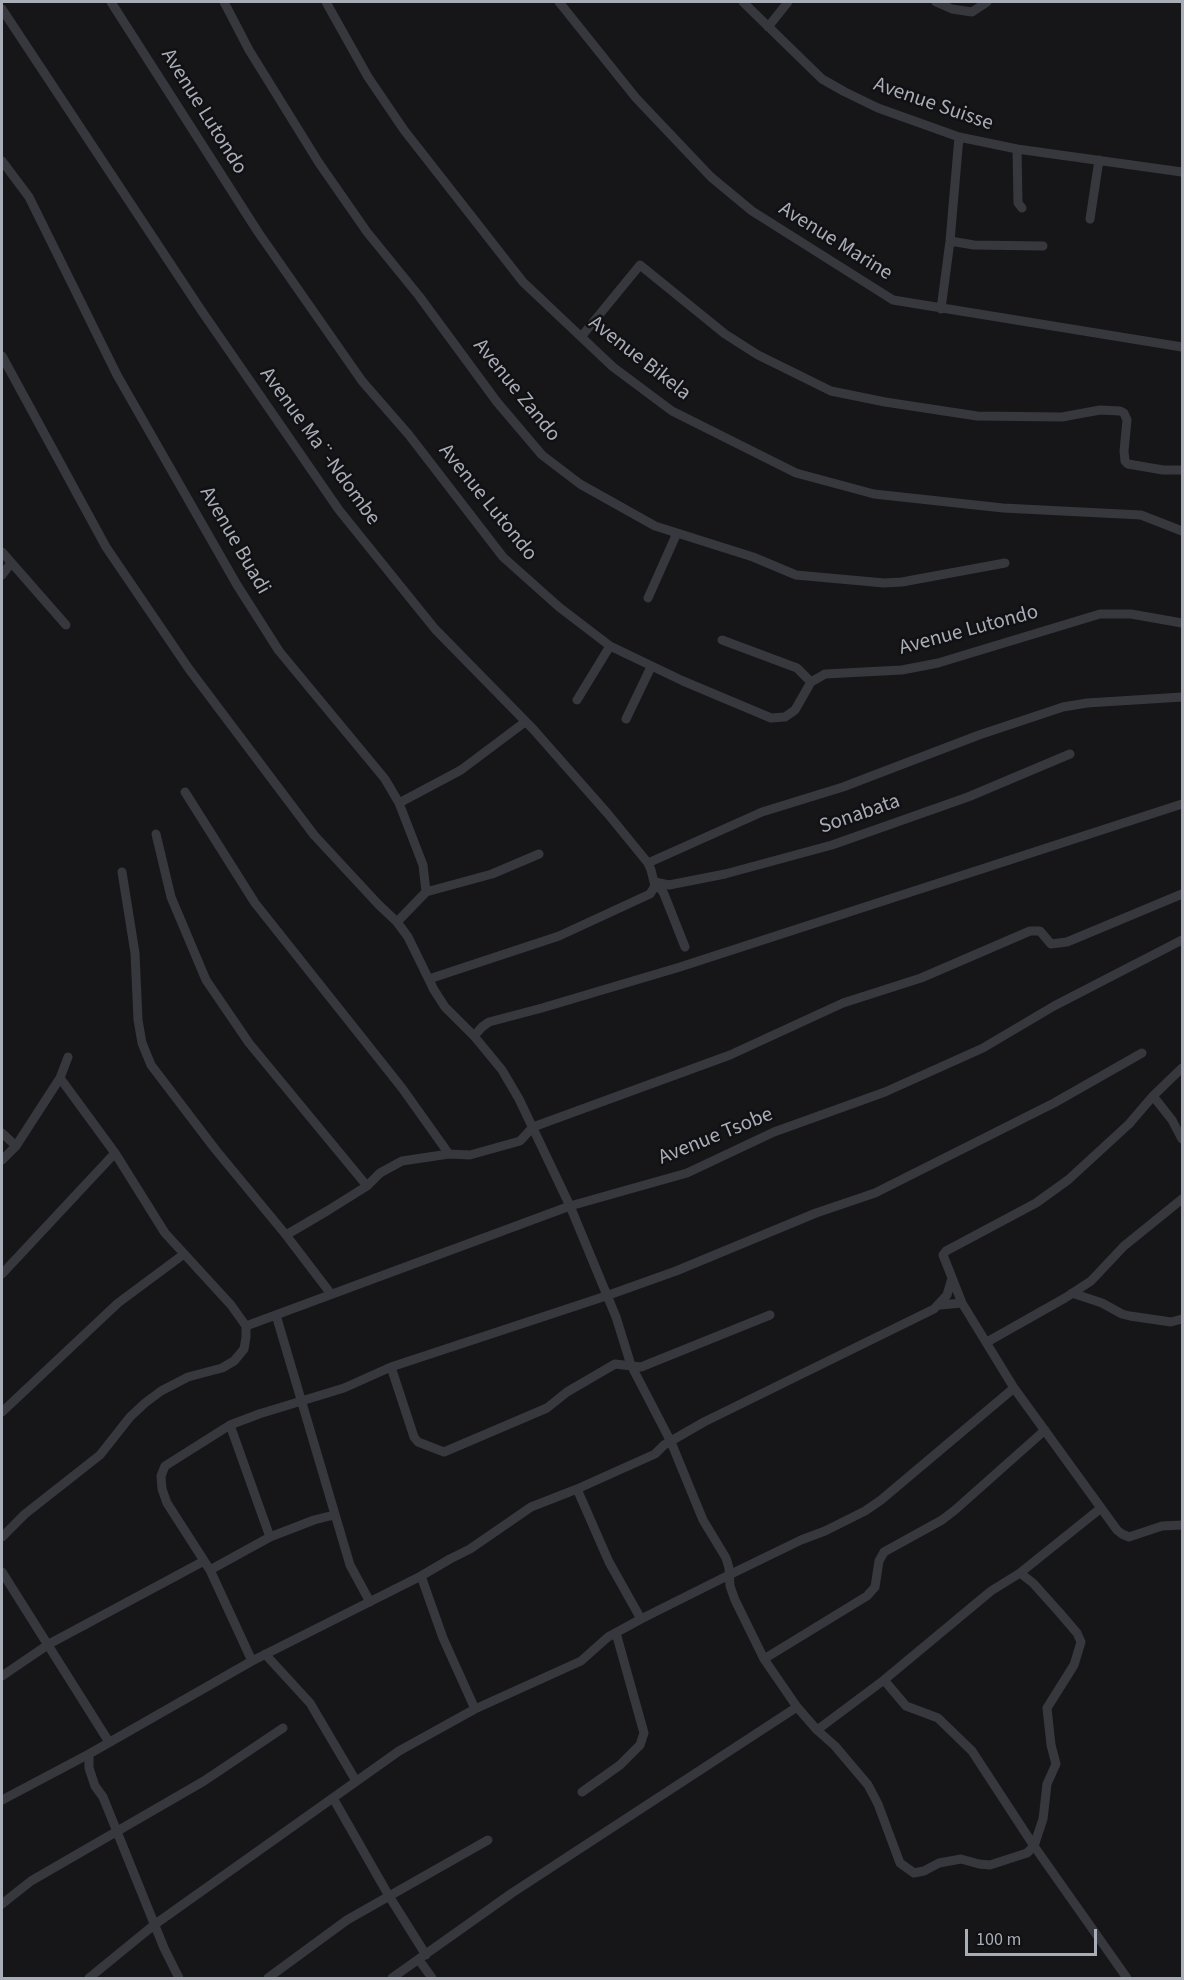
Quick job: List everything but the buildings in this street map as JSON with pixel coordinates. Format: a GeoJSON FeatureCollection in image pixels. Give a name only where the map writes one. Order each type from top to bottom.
{"type":"FeatureCollection","features":[{"type":"Feature","properties":{"kind":"street","name":"Avenue Lutondo"},"geometry":{"type":"LineString","coordinates":[[111,2],[258,232],[362,381],[409,435],[503,557],[559,607],[610,645],[651,667],[771,718],[785,717],[795,710],[811,682],[825,674],[902,670],[938,663],[1100,614],[1131,614],[1182,623]]}},
{"type":"Feature","properties":{"kind":"street","name":"Avenue Zando"},"geometry":{"type":"LineString","coordinates":[[224,2],[249,50],[320,163],[367,232],[419,296],[497,402],[542,455],[565,473],[598,495],[655,526],[753,557],[796,575],[884,583],[902,582],[1005,563]]}},
{"type":"Feature","properties":{"kind":"street","name":"Avenue Bikela"},"geometry":{"type":"LineString","coordinates":[[326,2],[368,77],[411,139],[523,282],[614,367],[672,411],[752,452],[808,477],[874,494],[936,502],[1141,515],[1182,531]]}},
{"type":"Feature","properties":{"kind":"street","name":"Avenue Marine"},"geometry":{"type":"LineString","coordinates":[[559,2],[636,98],[711,177],[752,211],[893,300],[1182,347]]}},
{"type":"Feature","properties":{"kind":"street","name":"Avenue Suisse"},"geometry":{"type":"LineString","coordinates":[[743,2],[822,79],[878,108],[959,137],[1017,149],[1182,171]]}},
{"type":"Feature","properties":{"kind":"street"},"geometry":{"type":"LineString","coordinates":[[768,27],[788,2]]}},
{"type":"Feature","properties":{"kind":"street"},"geometry":{"type":"LineString","coordinates":[[936,2],[952,9],[972,12],[987,2]]}},
{"type":"Feature","properties":{"kind":"street","name":"Avenue Ma¨-Ndombe"},"geometry":{"type":"LineString","coordinates":[[2,9],[208,320],[339,510],[435,629],[525,722],[600,806],[650,867]]}},
{"type":"Feature","properties":{"kind":"street"},"geometry":{"type":"LineString","coordinates":[[942,309],[959,137]]}},
{"type":"Feature","properties":{"kind":"street"},"geometry":{"type":"LineString","coordinates":[[1017,149],[1018,203],[1022,208]]}},
{"type":"Feature","properties":{"kind":"street","name":"Avenue Buadi"},"geometry":{"type":"LineString","coordinates":[[2,160],[29,197],[117,375],[237,585],[279,651],[385,779],[399,803],[423,865],[426,891]]}},
{"type":"Feature","properties":{"kind":"street"},"geometry":{"type":"LineString","coordinates":[[1090,219],[1099,160]]}},
{"type":"Feature","properties":{"kind":"street"},"geometry":{"type":"LineString","coordinates":[[950,241],[984,246],[1043,246]]}},
{"type":"Feature","properties":{"kind":"street"},"geometry":{"type":"LineString","coordinates":[[581,337],[640,265],[725,334],[766,359],[831,391],[977,416],[1062,417],[1100,410],[1120,411],[1124,413],[1127,420],[1124,451],[1125,461],[1128,464],[1164,470],[1182,470]]}},
{"type":"Feature","properties":{"kind":"street"},"geometry":{"type":"LineString","coordinates":[[2,356],[106,547],[189,669],[314,835],[397,922],[408,937],[445,1007],[474,1036],[502,1070],[533,1127],[570,1206],[616,1317],[630,1365],[671,1442],[703,1520],[726,1558],[730,1586],[735,1600],[764,1659],[797,1707],[817,1730],[836,1746],[873,1792],[899,1861],[914,1873],[919,1873],[939,1863],[962,1859],[990,1865],[1027,1853],[1034,1846],[1043,1819],[1047,1784],[1056,1764],[1051,1745],[1047,1708],[1074,1665],[1081,1642],[1077,1633],[1059,1612],[1020,1573]]}},
{"type":"Feature","properties":{"kind":"street"},"geometry":{"type":"LineString","coordinates":[[648,598],[677,533]]}},
{"type":"Feature","properties":{"kind":"street"},"geometry":{"type":"LineString","coordinates":[[2,552],[66,625]]}},
{"type":"Feature","properties":{"kind":"street"},"geometry":{"type":"LineString","coordinates":[[2,575],[11,563]]}},
{"type":"Feature","properties":{"kind":"street"},"geometry":{"type":"LineString","coordinates":[[722,640],[797,668],[811,682]]}},
{"type":"Feature","properties":{"kind":"street"},"geometry":{"type":"LineString","coordinates":[[577,700],[610,645]]}},
{"type":"Feature","properties":{"kind":"street"},"geometry":{"type":"LineString","coordinates":[[626,719],[651,667]]}},
{"type":"Feature","properties":{"kind":"street"},"geometry":{"type":"LineString","coordinates":[[685,947],[664,894],[655,884],[650,867],[762,812],[843,787],[938,750],[1064,707],[1087,703],[1182,697]]}},
{"type":"Feature","properties":{"kind":"street"},"geometry":{"type":"LineString","coordinates":[[399,803],[461,770],[525,722]]}},
{"type":"Feature","properties":{"kind":"street","name":"Sonabata"},"geometry":{"type":"LineString","coordinates":[[655,884],[669,885],[725,874],[832,845],[968,797],[1070,754]]}},
{"type":"Feature","properties":{"kind":"street"},"geometry":{"type":"LineString","coordinates":[[185,792],[255,903],[402,1088],[449,1154]]}},
{"type":"Feature","properties":{"kind":"street"},"geometry":{"type":"LineString","coordinates":[[474,1036],[489,1022],[680,967],[1182,804]]}},
{"type":"Feature","properties":{"kind":"street"},"geometry":{"type":"LineString","coordinates":[[156,834],[171,897],[206,981],[249,1043],[367,1186]]}},
{"type":"Feature","properties":{"kind":"street"},"geometry":{"type":"LineString","coordinates":[[397,922],[426,891],[492,874],[539,854]]}},
{"type":"Feature","properties":{"kind":"street"},"geometry":{"type":"LineString","coordinates":[[122,872],[135,953],[138,1020],[142,1043],[152,1065],[215,1149],[331,1294]]}},
{"type":"Feature","properties":{"kind":"street"},"geometry":{"type":"LineString","coordinates":[[429,979],[559,936],[650,894],[655,884]]}},
{"type":"Feature","properties":{"kind":"street"},"geometry":{"type":"LineString","coordinates":[[286,1235],[367,1186],[380,1173],[402,1161],[449,1154],[470,1155],[520,1141],[533,1127],[730,1055],[843,1003],[921,978],[1030,931],[1040,931],[1051,944],[1067,942],[1182,894]]}},
{"type":"Feature","properties":{"kind":"street","name":"Avenue Tsobe"},"geometry":{"type":"LineString","coordinates":[[246,1326],[570,1206],[687,1173],[774,1132],[842,1109],[983,1048],[1054,1006],[1182,940]]}},
{"type":"Feature","properties":{"kind":"street"},"geometry":{"type":"LineString","coordinates":[[252,1661],[210,1570],[167,1503],[162,1489],[161,1476],[165,1466],[230,1425],[344,1389],[391,1367],[676,1271],[816,1213],[876,1192],[1054,1103],[1142,1053]]}},
{"type":"Feature","properties":{"kind":"street"},"geometry":{"type":"LineString","coordinates":[[2,1160],[16,1146],[60,1078],[68,1057]]}},
{"type":"Feature","properties":{"kind":"street"},"geometry":{"type":"LineString","coordinates":[[1182,1068],[1153,1096],[1129,1124],[1068,1180],[1028,1208],[943,1253],[962,1303],[1014,1388],[1117,1530],[1129,1537],[1162,1526],[1182,1526]]}},
{"type":"Feature","properties":{"kind":"street"},"geometry":{"type":"LineString","coordinates":[[2,1537],[25,1514],[100,1455],[130,1417],[161,1390],[188,1377],[222,1368],[234,1361],[244,1349],[246,1337],[246,1326],[231,1305],[165,1233],[115,1153],[60,1078]]}},
{"type":"Feature","properties":{"kind":"street"},"geometry":{"type":"LineString","coordinates":[[1153,1096],[1172,1120],[1182,1139]]}},
{"type":"Feature","properties":{"kind":"street"},"geometry":{"type":"LineString","coordinates":[[2,1132],[16,1146]]}},
{"type":"Feature","properties":{"kind":"street"},"geometry":{"type":"LineString","coordinates":[[2,1274],[115,1153]]}},
{"type":"Feature","properties":{"kind":"street"},"geometry":{"type":"LineString","coordinates":[[987,1342],[1091,1281],[1124,1246],[1182,1199]]}},
{"type":"Feature","properties":{"kind":"street"},"geometry":{"type":"LineString","coordinates":[[2,1412],[118,1303],[184,1254]]}},
{"type":"Feature","properties":{"kind":"street"},"geometry":{"type":"LineString","coordinates":[[940,1305],[952,1278]]}},
{"type":"Feature","properties":{"kind":"street"},"geometry":{"type":"LineString","coordinates":[[1072,1293],[1130,1316],[1171,1322],[1182,1319]]}},
{"type":"Feature","properties":{"kind":"street"},"geometry":{"type":"LineString","coordinates":[[2,1800],[89,1754],[265,1654],[470,1549],[531,1507],[577,1490],[655,1454],[704,1422],[940,1305],[962,1303]]}},
{"type":"Feature","properties":{"kind":"street"},"geometry":{"type":"LineString","coordinates":[[276,1315],[350,1565],[370,1602]]}},
{"type":"Feature","properties":{"kind":"street"},"geometry":{"type":"LineString","coordinates":[[391,1367],[414,1437],[418,1442],[444,1452],[547,1408],[567,1392],[615,1364],[641,1367],[770,1315]]}},
{"type":"Feature","properties":{"kind":"street"},"geometry":{"type":"LineString","coordinates":[[89,1978],[154,1924],[399,1751],[475,1709],[581,1661],[608,1637],[641,1619],[865,1511],[1014,1388]]}},
{"type":"Feature","properties":{"kind":"street"},"geometry":{"type":"LineString","coordinates":[[230,1425],[270,1537]]}},
{"type":"Feature","properties":{"kind":"street"},"geometry":{"type":"LineString","coordinates":[[764,1659],[867,1596],[875,1587],[879,1562],[884,1552],[956,1510],[1045,1430]]}},
{"type":"Feature","properties":{"kind":"street"},"geometry":{"type":"LineString","coordinates":[[577,1490],[609,1562],[641,1619]]}},
{"type":"Feature","properties":{"kind":"street"},"geometry":{"type":"LineString","coordinates":[[817,1730],[884,1680],[991,1591],[1020,1573],[1101,1508]]}},
{"type":"Feature","properties":{"kind":"street"},"geometry":{"type":"LineString","coordinates":[[210,1570],[270,1537],[334,1515]]}},
{"type":"Feature","properties":{"kind":"street"},"geometry":{"type":"LineString","coordinates":[[2,1676],[49,1644],[204,1561]]}},
{"type":"Feature","properties":{"kind":"street"},"geometry":{"type":"LineString","coordinates":[[2,1572],[109,1742]]}},
{"type":"Feature","properties":{"kind":"street"},"geometry":{"type":"LineString","coordinates":[[421,1576],[443,1638],[475,1709]]}},
{"type":"Feature","properties":{"kind":"street"},"geometry":{"type":"LineString","coordinates":[[582,1792],[620,1765],[640,1745],[644,1733],[616,1633]]}},
{"type":"Feature","properties":{"kind":"street"},"geometry":{"type":"LineString","coordinates":[[265,1654],[310,1703],[356,1781]]}},
{"type":"Feature","properties":{"kind":"street"},"geometry":{"type":"LineString","coordinates":[[884,1680],[906,1706],[938,1718],[960,1737],[983,1766],[1034,1846],[1127,1978]]}},
{"type":"Feature","properties":{"kind":"street"},"geometry":{"type":"LineString","coordinates":[[392,1978],[512,1893],[797,1707]]}},
{"type":"Feature","properties":{"kind":"street"},"geometry":{"type":"LineString","coordinates":[[2,1904],[31,1881],[204,1781],[283,1728]]}},
{"type":"Feature","properties":{"kind":"street"},"geometry":{"type":"LineString","coordinates":[[89,1754],[89,1768],[95,1786],[103,1797],[154,1924],[179,1978]]}},
{"type":"Feature","properties":{"kind":"street"},"geometry":{"type":"LineString","coordinates":[[333,1798],[389,1896],[432,1978]]}},
{"type":"Feature","properties":{"kind":"street"},"geometry":{"type":"LineString","coordinates":[[268,1978],[347,1920],[488,1840]]}}]}
